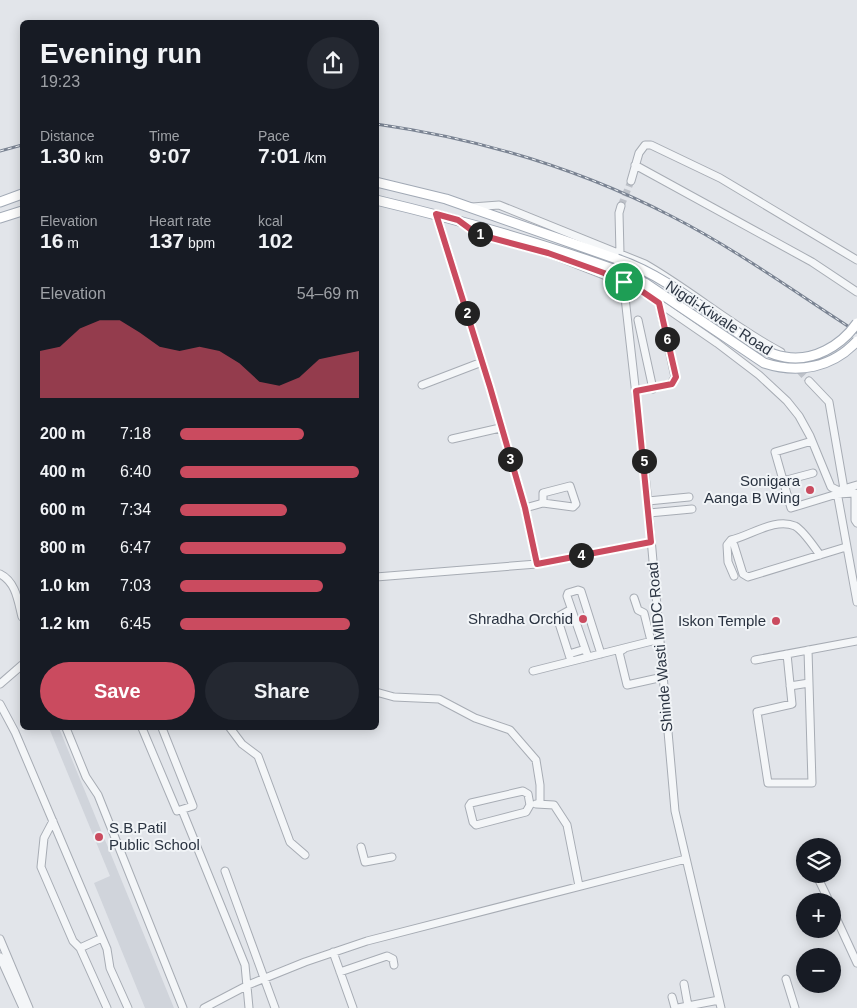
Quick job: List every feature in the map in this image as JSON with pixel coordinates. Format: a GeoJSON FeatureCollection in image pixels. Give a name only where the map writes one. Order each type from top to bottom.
{"type":"FeatureCollection","features":[{"type":"Feature","properties":{"kind":"main road","name":"Nigdi-Kiwale Road"},"geometry":{"type":"LineString","coordinates":[[379,183],[446,199],[468,208],[559,237],[642,268],[752,342],[775,355],[785,358],[813,356],[842,341],[857,323]]}},
{"type":"Feature","properties":{"kind":"main road"},"geometry":{"type":"LineString","coordinates":[[0,202],[20,195]]}},
{"type":"Feature","properties":{"kind":"main road","name":"Nigdi-Kiwale Road"},"geometry":{"type":"LineString","coordinates":[[379,201],[436,214],[555,248],[645,283],[739,348],[764,363],[784,369],[822,365],[840,357],[857,342]]}},
{"type":"Feature","properties":{"kind":"main road"},"geometry":{"type":"LineString","coordinates":[[0,218],[20,212]]}},
{"type":"Feature","properties":{"kind":"street"},"geometry":{"type":"LineString","coordinates":[[631,181],[642,148],[645,145],[651,146],[720,178],[857,260]]}},
{"type":"Feature","properties":{"kind":"street"},"geometry":{"type":"LineString","coordinates":[[635,165],[812,262],[857,292]]}},
{"type":"Feature","properties":{"kind":"street"},"geometry":{"type":"LineString","coordinates":[[468,208],[500,205],[620,253],[664,275],[754,338],[781,352]]}},
{"type":"Feature","properties":{"kind":"street","name":"Shinde Wasti MIDC Road"},"geometry":{"type":"LineString","coordinates":[[621,206],[619,213],[620,253],[648,501],[675,811],[720,1004]]}},
{"type":"Feature","properties":{"kind":"street"},"geometry":{"type":"LineString","coordinates":[[436,214],[525,508],[537,564]]}},
{"type":"Feature","properties":{"kind":"street"},"geometry":{"type":"LineString","coordinates":[[458,220],[477,234],[548,253],[624,282],[659,303],[759,374],[787,401],[799,416],[812,441],[831,487],[839,491],[856,493],[855,520],[857,523]]}},
{"type":"Feature","properties":{"kind":"street"},"geometry":{"type":"LineString","coordinates":[[636,391],[672,384],[676,377],[659,303]]}},
{"type":"Feature","properties":{"kind":"street"},"geometry":{"type":"LineString","coordinates":[[638,320],[653,389]]}},
{"type":"Feature","properties":{"kind":"street"},"geometry":{"type":"LineString","coordinates":[[422,385],[482,362]]}},
{"type":"Feature","properties":{"kind":"street"},"geometry":{"type":"LineString","coordinates":[[810,381],[828,402],[846,547],[857,602]]}},
{"type":"Feature","properties":{"kind":"street"},"geometry":{"type":"LineString","coordinates":[[452,439],[500,428]]}},
{"type":"Feature","properties":{"kind":"street"},"geometry":{"type":"LineString","coordinates":[[812,441],[775,452],[791,508],[857,485]]}},
{"type":"Feature","properties":{"kind":"street"},"geometry":{"type":"LineString","coordinates":[[783,481],[813,473]]}},
{"type":"Feature","properties":{"kind":"street"},"geometry":{"type":"LineString","coordinates":[[525,508],[543,503],[574,506],[576,504],[572,486],[543,493],[543,503]]}},
{"type":"Feature","properties":{"kind":"street"},"geometry":{"type":"LineString","coordinates":[[648,501],[689,497]]}},
{"type":"Feature","properties":{"kind":"street"},"geometry":{"type":"LineString","coordinates":[[656,500],[657,512]]}},
{"type":"Feature","properties":{"kind":"street"},"geometry":{"type":"LineString","coordinates":[[649,513],[692,509]]}},
{"type":"Feature","properties":{"kind":"street"},"geometry":{"type":"LineString","coordinates":[[734,576],[728,562],[727,545],[731,540],[769,526],[783,524],[796,526],[820,555]]}},
{"type":"Feature","properties":{"kind":"street"},"geometry":{"type":"LineString","coordinates":[[379,577],[537,564],[651,542]]}},
{"type":"Feature","properties":{"kind":"street"},"geometry":{"type":"LineString","coordinates":[[734,545],[744,577],[846,547]]}},
{"type":"Feature","properties":{"kind":"street"},"geometry":{"type":"LineString","coordinates":[[0,574],[7,578],[13,587],[20,610]]}},
{"type":"Feature","properties":{"kind":"street"},"geometry":{"type":"LineString","coordinates":[[586,657],[567,596],[568,593],[578,590],[581,591],[601,654]]}},
{"type":"Feature","properties":{"kind":"street"},"geometry":{"type":"LineString","coordinates":[[634,598],[638,610],[644,612],[652,641]]}},
{"type":"Feature","properties":{"kind":"street"},"geometry":{"type":"LineString","coordinates":[[570,658],[556,616],[568,611],[584,649]]}},
{"type":"Feature","properties":{"kind":"street"},"geometry":{"type":"LineString","coordinates":[[570,658],[601,654],[660,640]]}},
{"type":"Feature","properties":{"kind":"street"},"geometry":{"type":"LineString","coordinates":[[660,640],[621,650],[620,652],[627,685],[663,677]]}},
{"type":"Feature","properties":{"kind":"street"},"geometry":{"type":"LineString","coordinates":[[755,660],[857,641]]}},
{"type":"Feature","properties":{"kind":"street"},"geometry":{"type":"LineString","coordinates":[[533,671],[570,658],[584,649],[598,645]]}},
{"type":"Feature","properties":{"kind":"street"},"geometry":{"type":"LineString","coordinates":[[787,654],[792,704],[757,712],[768,783],[812,783],[808,650]]}},
{"type":"Feature","properties":{"kind":"street"},"geometry":{"type":"LineString","coordinates":[[0,684],[20,667]]}},
{"type":"Feature","properties":{"kind":"street"},"geometry":{"type":"LineString","coordinates":[[790,686],[809,683]]}},
{"type":"Feature","properties":{"kind":"street"},"geometry":{"type":"LineString","coordinates":[[379,693],[394,697],[439,699],[474,718],[510,730],[536,760],[540,785],[540,804]]}},
{"type":"Feature","properties":{"kind":"street"},"geometry":{"type":"LineString","coordinates":[[0,704],[7,715],[107,949],[110,968],[128,1008]]}},
{"type":"Feature","properties":{"kind":"street"},"geometry":{"type":"LineString","coordinates":[[67,730],[86,777],[98,795],[183,1008]]}},
{"type":"Feature","properties":{"kind":"street"},"geometry":{"type":"LineString","coordinates":[[143,730],[177,811],[182,810],[192,806],[163,730]]}},
{"type":"Feature","properties":{"kind":"street"},"geometry":{"type":"LineString","coordinates":[[232,730],[242,744],[258,756],[290,842],[306,855]]}},
{"type":"Feature","properties":{"kind":"street"},"geometry":{"type":"LineString","coordinates":[[523,791],[528,794],[530,805],[524,813],[476,824],[473,822],[469,806],[473,802],[523,791]]}},
{"type":"Feature","properties":{"kind":"street"},"geometry":{"type":"LineString","coordinates":[[530,805],[554,805],[563,816],[579,886]]}},
{"type":"Feature","properties":{"kind":"street"},"geometry":{"type":"LineString","coordinates":[[182,810],[245,965],[248,985],[246,997],[249,1008]]}},
{"type":"Feature","properties":{"kind":"street"},"geometry":{"type":"LineString","coordinates":[[53,821],[44,838],[41,867],[72,941],[80,948],[107,1008]]}},
{"type":"Feature","properties":{"kind":"street"},"geometry":{"type":"LineString","coordinates":[[361,847],[364,862],[392,857]]}},
{"type":"Feature","properties":{"kind":"street"},"geometry":{"type":"LineString","coordinates":[[204,1008],[248,985],[333,952],[385,936],[686,859]]}},
{"type":"Feature","properties":{"kind":"street"},"geometry":{"type":"LineString","coordinates":[[225,871],[275,1008]]}},
{"type":"Feature","properties":{"kind":"street"},"geometry":{"type":"LineString","coordinates":[[841,928],[857,963]]}},
{"type":"Feature","properties":{"kind":"street"},"geometry":{"type":"LineString","coordinates":[[80,948],[102,938]]}},
{"type":"Feature","properties":{"kind":"street"},"geometry":{"type":"LineString","coordinates":[[0,939],[29,1008]]}},
{"type":"Feature","properties":{"kind":"street"},"geometry":{"type":"LineString","coordinates":[[333,952],[354,1008]]}},
{"type":"Feature","properties":{"kind":"street"},"geometry":{"type":"LineString","coordinates":[[340,972],[387,956],[393,959],[394,965]]}},
{"type":"Feature","properties":{"kind":"street"},"geometry":{"type":"LineString","coordinates":[[0,957],[23,1008]]}},
{"type":"Feature","properties":{"kind":"street"},"geometry":{"type":"LineString","coordinates":[[786,979],[795,1008]]}},
{"type":"Feature","properties":{"kind":"street"},"geometry":{"type":"LineString","coordinates":[[684,984],[688,1006]]}},
{"type":"Feature","properties":{"kind":"street"},"geometry":{"type":"LineString","coordinates":[[672,997],[677,1008],[720,1004]]}},
{"type":"Feature","properties":{"kind":"shaded area","name":"S.B.Patil Public School"},"geometry":{"type":"Polygon","coordinates":[[[50,730],[60,730],[174,1008],[145,1008],[94,883],[110,876],[50,730]]]}},
{"type":"Feature","properties":{"kind":"tunnel"},"geometry":{"type":"LineString","coordinates":[[621,206],[631,181]]}},
{"type":"Feature","properties":{"kind":"tunnel"},"geometry":{"type":"LineString","coordinates":[[785,355],[809,381]]}},
{"type":"Feature","properties":{"kind":"railway"},"geometry":{"type":"LineString","coordinates":[[379,124],[415,130],[491,147],[600,183],[695,229],[766,272],[857,332]]}},
{"type":"Feature","properties":{"kind":"railway"},"geometry":{"type":"LineString","coordinates":[[0,151],[20,146]]}},
{"type":"Feature","properties":{"kind":"place","name":"Sonigara Aanga B Wing"},"geometry":{"type":"Point","coordinates":[810,490]}},
{"type":"Feature","properties":{"kind":"place","name":"Shradha Orchid"},"geometry":{"type":"Point","coordinates":[583,619]}},
{"type":"Feature","properties":{"kind":"place","name":"Iskon Temple"},"geometry":{"type":"Point","coordinates":[776,621]}},
{"type":"Feature","properties":{"kind":"place","name":"S.B.Patil Public School"},"geometry":{"type":"Point","coordinates":[99,837]}},
{"type":"Feature","properties":{"kind":"route"},"geometry":{"type":"LineString","coordinates":[[436,214],[458,220],[477,234],[548,253],[624,282],[659,303],[676,377],[672,384],[636,391],[651,542],[537,564],[525,508],[500,428],[490,387],[436,214]]}}]}
